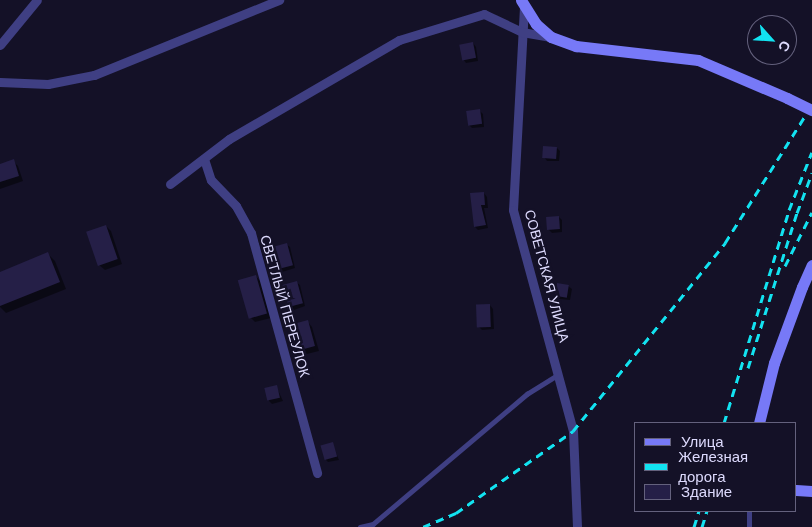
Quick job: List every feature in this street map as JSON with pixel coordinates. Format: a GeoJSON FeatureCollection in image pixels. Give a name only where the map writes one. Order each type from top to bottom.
{"type":"FeatureCollection","features":[{"type":"Feature","properties":{"kind":"street"},"geometry":{"type":"LineString","coordinates":[[0,45],[37,0]]}},
{"type":"Feature","properties":{"kind":"street"},"geometry":{"type":"LineString","coordinates":[[0,82],[48,84],[94,75],[280,0]]}},
{"type":"Feature","properties":{"kind":"street"},"geometry":{"type":"LineString","coordinates":[[523,4],[536,24],[550,37]]}},
{"type":"Feature","properties":{"kind":"street","name":"СОВЕТСКАЯ УЛИЦА"},"geometry":{"type":"LineString","coordinates":[[523,4],[513,210],[573,431],[577,527]]}},
{"type":"Feature","properties":{"kind":"street"},"geometry":{"type":"LineString","coordinates":[[170,184],[229,140],[399,40],[484,14],[522,32],[550,37],[576,46],[698,60],[812,110]]}},
{"type":"Feature","properties":{"kind":"street","name":"СВЕТЛЫЙ ПЕРЕУЛОК"},"geometry":{"type":"LineString","coordinates":[[204,159],[211,180],[236,206],[251,233],[317,473]]}},
{"type":"Feature","properties":{"kind":"street"},"geometry":{"type":"LineString","coordinates":[[759,422],[774,363],[812,265]]}},
{"type":"Feature","properties":{"kind":"street"},"geometry":{"type":"LineString","coordinates":[[797,490],[812,491]]}},
{"type":"Feature","properties":{"kind":"lane"},"geometry":{"type":"LineString","coordinates":[[360,527],[373,524],[527,394],[557,375]]}},
{"type":"Feature","properties":{"kind":"lane"},"geometry":{"type":"LineString","coordinates":[[749,512],[749,527]]}},
{"type":"Feature","properties":{"kind":"building"},"geometry":{"type":"Polygon","coordinates":[[[473,42],[476,58],[462,60],[459,45],[473,42]]]}},
{"type":"Feature","properties":{"kind":"building"},"geometry":{"type":"Polygon","coordinates":[[[480,109],[482,124],[468,126],[466,111],[480,109]]]}},
{"type":"Feature","properties":{"kind":"building"},"geometry":{"type":"Polygon","coordinates":[[[543,146],[557,147],[556,159],[542,158],[543,146]]]}},
{"type":"Feature","properties":{"kind":"building"},"geometry":{"type":"Polygon","coordinates":[[[14,159],[19,176],[0,182],[0,164],[14,159]]]}},
{"type":"Feature","properties":{"kind":"building"},"geometry":{"type":"Polygon","coordinates":[[[484,192],[485,205],[481,205],[486,225],[474,227],[470,193],[484,192]]]}},
{"type":"Feature","properties":{"kind":"building"},"geometry":{"type":"Polygon","coordinates":[[[559,216],[560,229],[547,230],[546,217],[559,216]]]}},
{"type":"Feature","properties":{"kind":"building"},"geometry":{"type":"Polygon","coordinates":[[[106,225],[118,259],[98,266],[86,232],[106,225]]]}},
{"type":"Feature","properties":{"kind":"building"},"geometry":{"type":"Polygon","coordinates":[[[287,243],[293,265],[277,269],[272,247],[287,243]]]}},
{"type":"Feature","properties":{"kind":"building"},"geometry":{"type":"Polygon","coordinates":[[[48,252],[60,282],[0,306],[0,272],[48,252]]]}},
{"type":"Feature","properties":{"kind":"building"},"geometry":{"type":"Polygon","coordinates":[[[256,275],[267,313],[249,319],[238,280],[256,275]]]}},
{"type":"Feature","properties":{"kind":"building"},"geometry":{"type":"Polygon","coordinates":[[[297,281],[303,303],[288,307],[283,285],[297,281]]]}},
{"type":"Feature","properties":{"kind":"building"},"geometry":{"type":"Polygon","coordinates":[[[557,283],[569,285],[567,298],[555,296],[557,283]]]}},
{"type":"Feature","properties":{"kind":"building"},"geometry":{"type":"Polygon","coordinates":[[[476,304],[490,304],[491,327],[477,327],[476,304]]]}},
{"type":"Feature","properties":{"kind":"building"},"geometry":{"type":"Polygon","coordinates":[[[308,320],[315,346],[300,350],[293,324],[308,320]]]}},
{"type":"Feature","properties":{"kind":"building"},"geometry":{"type":"Polygon","coordinates":[[[277,385],[280,398],[267,401],[264,388],[277,385]]]}},
{"type":"Feature","properties":{"kind":"building"},"geometry":{"type":"Polygon","coordinates":[[[333,442],[337,456],[325,460],[321,446],[333,442]]]}},
{"type":"Feature","properties":{"kind":"railway"},"geometry":{"type":"LineString","coordinates":[[423,527],[456,513],[573,431],[725,243],[812,105]]}},
{"type":"Feature","properties":{"kind":"railway"},"geometry":{"type":"LineString","coordinates":[[724,422],[789,210],[812,152]]}},
{"type":"Feature","properties":{"kind":"railway"},"geometry":{"type":"LineString","coordinates":[[748,368],[797,213],[812,173]]}},
{"type":"Feature","properties":{"kind":"railway"},"geometry":{"type":"LineString","coordinates":[[785,266],[812,212]]}},
{"type":"Feature","properties":{"kind":"railway"},"geometry":{"type":"LineString","coordinates":[[694,527],[699,512]]}},
{"type":"Feature","properties":{"kind":"railway"},"geometry":{"type":"LineString","coordinates":[[702,527],[707,512]]}}]}
